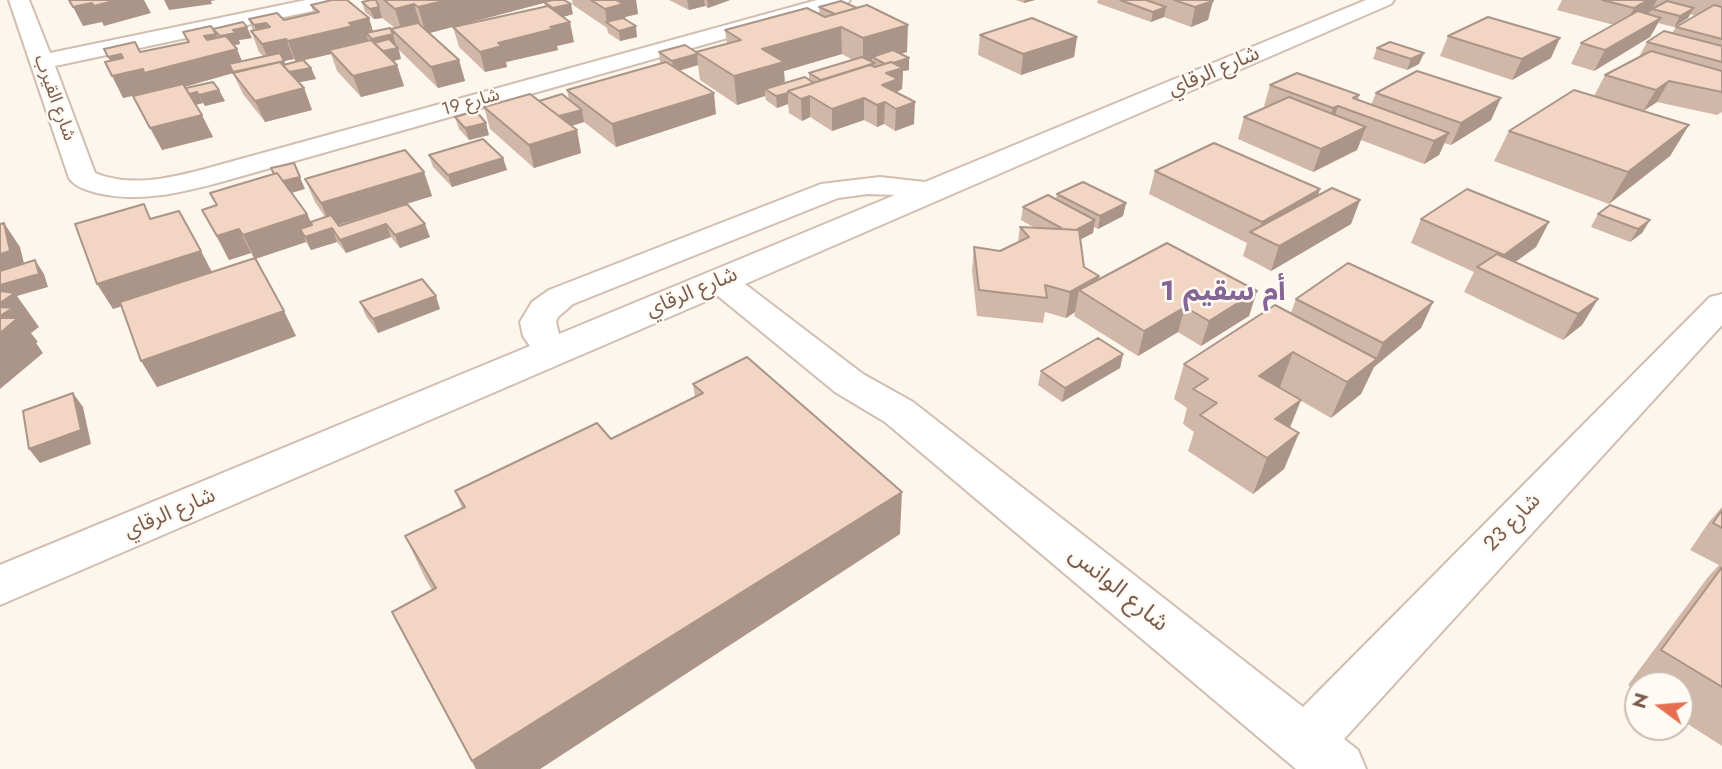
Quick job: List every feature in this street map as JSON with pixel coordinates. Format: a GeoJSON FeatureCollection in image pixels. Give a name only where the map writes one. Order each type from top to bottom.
{"type":"FeatureCollection","features":[{"type":"Feature","properties":{"kind":"street","name":"شارع القيرب"},"geometry":{"type":"LineString","coordinates":[[19,0],[83,178],[100,187]]}},
{"type":"Feature","properties":{"kind":"street"},"geometry":{"type":"LineString","coordinates":[[41,62],[337,0]]}},
{"type":"Feature","properties":{"kind":"street","name":"شارع 19"},"geometry":{"type":"LineString","coordinates":[[100,187],[130,190],[197,180],[840,0]]}},
{"type":"Feature","properties":{"kind":"street","name":"شارع الرقاي"},"geometry":{"type":"LineString","coordinates":[[0,586],[1384,0]]}},
{"type":"Feature","properties":{"kind":"street"},"geometry":{"type":"LineString","coordinates":[[555,351],[542,340],[537,330],[538,320],[551,302],[561,297],[831,190],[891,185],[929,192]]}},
{"type":"Feature","properties":{"kind":"street","name":"شارع الوانس"},"geometry":{"type":"LineString","coordinates":[[734,275],[838,375],[899,412],[1321,755]]}},
{"type":"Feature","properties":{"kind":"street","name":"شارع 23"},"geometry":{"type":"LineString","coordinates":[[1321,755],[1722,304]]}},
{"type":"Feature","properties":{"kind":"building"},"geometry":{"type":"Polygon","coordinates":[[[69,0],[117,0],[94,6],[92,3],[73,7],[69,0]]]}},
{"type":"Feature","properties":{"kind":"building"},"geometry":{"type":"Polygon","coordinates":[[[347,0],[369,18],[349,23],[353,26],[288,41],[286,39],[262,44],[251,31],[270,27],[266,23],[254,25],[249,19],[277,13],[284,20],[319,12],[311,5],[347,0]]]}},
{"type":"Feature","properties":{"kind":"building"},"geometry":{"type":"Polygon","coordinates":[[[376,0],[379,7],[370,9],[362,2],[376,0]]]}},
{"type":"Feature","properties":{"kind":"building"},"geometry":{"type":"Polygon","coordinates":[[[384,0],[448,0],[395,9],[384,0]]]}},
{"type":"Feature","properties":{"kind":"building"},"geometry":{"type":"Polygon","coordinates":[[[564,0],[571,4],[553,8],[544,2],[564,0]]]}},
{"type":"Feature","properties":{"kind":"building"},"geometry":{"type":"Polygon","coordinates":[[[591,0],[616,0],[623,4],[605,9],[591,0]]]}},
{"type":"Feature","properties":{"kind":"building"},"geometry":{"type":"Polygon","coordinates":[[[1120,0],[1146,0],[1166,7],[1153,12],[1120,0]]]}},
{"type":"Feature","properties":{"kind":"building"},"geometry":{"type":"Polygon","coordinates":[[[1174,0],[1211,0],[1213,1],[1195,7],[1174,0]]]}},
{"type":"Feature","properties":{"kind":"building"},"geometry":{"type":"Polygon","coordinates":[[[1602,0],[1648,0],[1634,8],[1602,0]]]}},
{"type":"Feature","properties":{"kind":"building"},"geometry":{"type":"Polygon","coordinates":[[[841,1],[857,8],[835,14],[819,7],[841,1]]]}},
{"type":"Feature","properties":{"kind":"building"},"geometry":{"type":"Polygon","coordinates":[[[1667,1],[1694,8],[1680,16],[1652,9],[1667,1]]]}},
{"type":"Feature","properties":{"kind":"building"},"geometry":{"type":"Polygon","coordinates":[[[867,5],[908,25],[863,38],[841,27],[762,49],[784,62],[734,76],[696,52],[741,40],[725,30],[807,8],[825,17],[867,5]]]}},
{"type":"Feature","properties":{"kind":"building"},"geometry":{"type":"Polygon","coordinates":[[[1714,5],[1722,7],[1722,39],[1676,27],[1714,5]]]}},
{"type":"Feature","properties":{"kind":"building"},"geometry":{"type":"Polygon","coordinates":[[[548,6],[570,22],[498,43],[502,46],[480,52],[453,27],[548,6]]]}},
{"type":"Feature","properties":{"kind":"building"},"geometry":{"type":"Polygon","coordinates":[[[1638,11],[1661,18],[1605,50],[1581,43],[1638,11]]]}},
{"type":"Feature","properties":{"kind":"building"},"geometry":{"type":"Polygon","coordinates":[[[1488,17],[1560,38],[1522,59],[1448,36],[1488,17]]]}},
{"type":"Feature","properties":{"kind":"building"},"geometry":{"type":"Polygon","coordinates":[[[623,18],[636,26],[619,31],[606,22],[623,18]]]}},
{"type":"Feature","properties":{"kind":"building"},"geometry":{"type":"Polygon","coordinates":[[[1032,18],[1077,37],[1023,54],[980,35],[1032,18]]]}},
{"type":"Feature","properties":{"kind":"building"},"geometry":{"type":"Polygon","coordinates":[[[243,22],[247,27],[233,30],[236,33],[220,36],[213,29],[243,22]]]}},
{"type":"Feature","properties":{"kind":"building"},"geometry":{"type":"Polygon","coordinates":[[[418,23],[459,60],[431,67],[391,29],[418,23]]]}},
{"type":"Feature","properties":{"kind":"building"},"geometry":{"type":"Polygon","coordinates":[[[211,26],[216,34],[204,36],[207,40],[226,36],[237,49],[144,73],[143,69],[112,76],[105,62],[123,58],[121,54],[108,57],[104,49],[135,42],[140,52],[189,42],[183,32],[211,26]]]}},
{"type":"Feature","properties":{"kind":"building"},"geometry":{"type":"Polygon","coordinates":[[[390,28],[393,34],[372,39],[366,33],[390,28]]]}},
{"type":"Feature","properties":{"kind":"building"},"geometry":{"type":"Polygon","coordinates":[[[1664,31],[1722,46],[1722,62],[1647,42],[1664,31]]]}},
{"type":"Feature","properties":{"kind":"building"},"geometry":{"type":"Polygon","coordinates":[[[389,39],[398,48],[383,51],[374,43],[389,39]]]}},
{"type":"Feature","properties":{"kind":"building"},"geometry":{"type":"Polygon","coordinates":[[[371,40],[397,65],[353,76],[329,50],[371,40]]]}},
{"type":"Feature","properties":{"kind":"building"},"geometry":{"type":"Polygon","coordinates":[[[1390,42],[1424,53],[1411,59],[1377,48],[1390,42]]]}},
{"type":"Feature","properties":{"kind":"building"},"geometry":{"type":"Polygon","coordinates":[[[685,45],[697,54],[672,61],[659,52],[685,45]]]}},
{"type":"Feature","properties":{"kind":"building"},"geometry":{"type":"Polygon","coordinates":[[[893,50],[909,58],[885,64],[872,57],[893,50]]]}},
{"type":"Feature","properties":{"kind":"building"},"geometry":{"type":"Polygon","coordinates":[[[1651,51],[1722,71],[1722,92],[1669,81],[1656,90],[1605,75],[1651,51]]]}},
{"type":"Feature","properties":{"kind":"building"},"geometry":{"type":"Polygon","coordinates":[[[280,53],[284,61],[233,72],[229,64],[280,53]]]}},
{"type":"Feature","properties":{"kind":"building"},"geometry":{"type":"Polygon","coordinates":[[[862,57],[875,63],[821,80],[809,73],[862,57]]]}},
{"type":"Feature","properties":{"kind":"building"},"geometry":{"type":"Polygon","coordinates":[[[303,60],[311,68],[289,72],[283,65],[303,60]]]}},
{"type":"Feature","properties":{"kind":"building"},"geometry":{"type":"Polygon","coordinates":[[[280,62],[304,88],[255,101],[233,73],[280,62]]]}},
{"type":"Feature","properties":{"kind":"building"},"geometry":{"type":"Polygon","coordinates":[[[666,62],[714,93],[612,124],[567,90],[666,62]]]}},
{"type":"Feature","properties":{"kind":"building"},"geometry":{"type":"Polygon","coordinates":[[[891,62],[903,68],[886,73],[898,79],[882,85],[915,102],[896,109],[885,102],[877,105],[864,98],[832,109],[810,96],[801,99],[788,91],[870,65],[875,67],[891,62]]]}},
{"type":"Feature","properties":{"kind":"building"},"geometry":{"type":"Polygon","coordinates":[[[1417,71],[1501,98],[1461,123],[1376,93],[1417,71]]]}},
{"type":"Feature","properties":{"kind":"building"},"geometry":{"type":"Polygon","coordinates":[[[1297,73],[1359,95],[1353,98],[1449,133],[1434,141],[1338,106],[1333,108],[1270,85],[1297,73]]]}},
{"type":"Feature","properties":{"kind":"building"},"geometry":{"type":"Polygon","coordinates":[[[805,77],[814,83],[776,96],[765,89],[805,77]]]}},
{"type":"Feature","properties":{"kind":"building"},"geometry":{"type":"Polygon","coordinates":[[[213,82],[219,90],[199,95],[197,92],[189,94],[186,88],[213,82]]]}},
{"type":"Feature","properties":{"kind":"building"},"geometry":{"type":"Polygon","coordinates":[[[183,84],[202,115],[150,128],[133,96],[183,84]]]}},
{"type":"Feature","properties":{"kind":"building"},"geometry":{"type":"Polygon","coordinates":[[[1574,90],[1689,125],[1628,172],[1509,131],[1574,90]]]}},
{"type":"Feature","properties":{"kind":"building"},"geometry":{"type":"Polygon","coordinates":[[[530,94],[577,130],[529,145],[484,107],[530,94]]]}},
{"type":"Feature","properties":{"kind":"building"},"geometry":{"type":"Polygon","coordinates":[[[562,94],[582,110],[559,116],[539,101],[562,94]]]}},
{"type":"Feature","properties":{"kind":"building"},"geometry":{"type":"Polygon","coordinates":[[[1289,97],[1366,127],[1321,149],[1244,117],[1289,97]]]}},
{"type":"Feature","properties":{"kind":"building"},"geometry":{"type":"Polygon","coordinates":[[[476,111],[486,123],[465,128],[455,117],[476,111]]]}},
{"type":"Feature","properties":{"kind":"building"},"geometry":{"type":"Polygon","coordinates":[[[483,139],[503,158],[448,175],[429,155],[483,139]]]}},
{"type":"Feature","properties":{"kind":"building"},"geometry":{"type":"Polygon","coordinates":[[[1214,143],[1320,189],[1262,222],[1155,171],[1214,143]]]}},
{"type":"Feature","properties":{"kind":"building"},"geometry":{"type":"Polygon","coordinates":[[[405,150],[424,172],[321,203],[305,179],[405,150]]]}},
{"type":"Feature","properties":{"kind":"building"},"geometry":{"type":"Polygon","coordinates":[[[294,163],[300,177],[283,181],[271,168],[294,163]]]}},
{"type":"Feature","properties":{"kind":"building"},"geometry":{"type":"Polygon","coordinates":[[[277,173],[307,214],[243,235],[239,229],[217,236],[202,210],[217,205],[210,193],[277,173]]]}},
{"type":"Feature","properties":{"kind":"building"},"geometry":{"type":"Polygon","coordinates":[[[1083,182],[1126,203],[1100,216],[1057,194],[1083,182]]]}},
{"type":"Feature","properties":{"kind":"building"},"geometry":{"type":"Polygon","coordinates":[[[1332,188],[1360,200],[1279,246],[1250,232],[1332,188]]]}},
{"type":"Feature","properties":{"kind":"building"},"geometry":{"type":"Polygon","coordinates":[[[1467,189],[1549,222],[1504,255],[1421,219],[1467,189]]]}},
{"type":"Feature","properties":{"kind":"building"},"geometry":{"type":"Polygon","coordinates":[[[1048,195],[1095,220],[1076,230],[1063,229],[1023,207],[1048,195]]]}},
{"type":"Feature","properties":{"kind":"building"},"geometry":{"type":"Polygon","coordinates":[[[144,204],[150,219],[179,211],[201,251],[97,284],[75,224],[144,204]]]}},
{"type":"Feature","properties":{"kind":"building"},"geometry":{"type":"Polygon","coordinates":[[[407,204],[425,224],[395,235],[386,224],[340,240],[332,228],[305,237],[300,229],[331,215],[339,226],[407,204]]]}},
{"type":"Feature","properties":{"kind":"building"},"geometry":{"type":"Polygon","coordinates":[[[1610,205],[1650,220],[1638,229],[1598,214],[1610,205]]]}},
{"type":"Feature","properties":{"kind":"building"},"geometry":{"type":"Polygon","coordinates":[[[4,223],[10,251],[0,254],[0,224],[4,223]]]}},
{"type":"Feature","properties":{"kind":"building"},"geometry":{"type":"Polygon","coordinates":[[[1020,227],[1079,230],[1084,267],[1099,276],[1070,292],[1045,285],[1047,298],[979,290],[974,247],[1000,251],[1029,237],[1020,227]]]}},
{"type":"Feature","properties":{"kind":"building"},"geometry":{"type":"Polygon","coordinates":[[[1167,243],[1257,291],[1209,321],[1185,307],[1144,331],[1079,290],[1167,243]]]}},
{"type":"Feature","properties":{"kind":"building"},"geometry":{"type":"Polygon","coordinates":[[[1497,254],[1598,299],[1578,314],[1477,267],[1497,254]]]}},
{"type":"Feature","properties":{"kind":"building"},"geometry":{"type":"Polygon","coordinates":[[[255,258],[284,311],[141,361],[120,302],[255,258]]]}},
{"type":"Feature","properties":{"kind":"building"},"geometry":{"type":"Polygon","coordinates":[[[35,260],[39,274],[0,285],[0,271],[35,260]]]}},
{"type":"Feature","properties":{"kind":"building"},"geometry":{"type":"Polygon","coordinates":[[[1348,263],[1433,302],[1383,343],[1296,299],[1348,263]]]}},
{"type":"Feature","properties":{"kind":"building"},"geometry":{"type":"Polygon","coordinates":[[[422,279],[436,296],[373,319],[360,302],[422,279]]]}},
{"type":"Feature","properties":{"kind":"building"},"geometry":{"type":"Polygon","coordinates":[[[0,291],[15,293],[0,303],[0,291]]]}},
{"type":"Feature","properties":{"kind":"building"},"geometry":{"type":"Polygon","coordinates":[[[1275,305],[1377,359],[1347,382],[1293,352],[1259,376],[1301,400],[1275,419],[1299,433],[1267,458],[1200,415],[1217,403],[1193,389],[1208,379],[1184,364],[1275,305]]]}},
{"type":"Feature","properties":{"kind":"building"},"geometry":{"type":"Polygon","coordinates":[[[0,307],[13,308],[0,316],[0,307]]]}},
{"type":"Feature","properties":{"kind":"building"},"geometry":{"type":"Polygon","coordinates":[[[0,318],[18,318],[0,333],[0,318]]]}},
{"type":"Feature","properties":{"kind":"building"},"geometry":{"type":"Polygon","coordinates":[[[1098,338],[1123,354],[1065,388],[1041,371],[1098,338]]]}},
{"type":"Feature","properties":{"kind":"building"},"geometry":{"type":"Polygon","coordinates":[[[747,357],[902,492],[472,761],[392,612],[436,588],[405,536],[465,507],[455,491],[597,423],[611,439],[703,393],[693,384],[747,357]]]}},
{"type":"Feature","properties":{"kind":"building"},"geometry":{"type":"Polygon","coordinates":[[[73,393],[81,430],[29,449],[23,411],[73,393]]]}},
{"type":"Feature","properties":{"kind":"building"},"geometry":{"type":"Polygon","coordinates":[[[1722,510],[1722,528],[1713,523],[1722,510]]]}},
{"type":"Feature","properties":{"kind":"building"},"geometry":{"type":"Polygon","coordinates":[[[1722,567],[1722,687],[1661,650],[1722,567]]]}},
{"type":"Feature","properties":{"kind":"district","name":"أم سقيم 1"},"geometry":{"type":"Point","coordinates":[1223,293]}}]}
